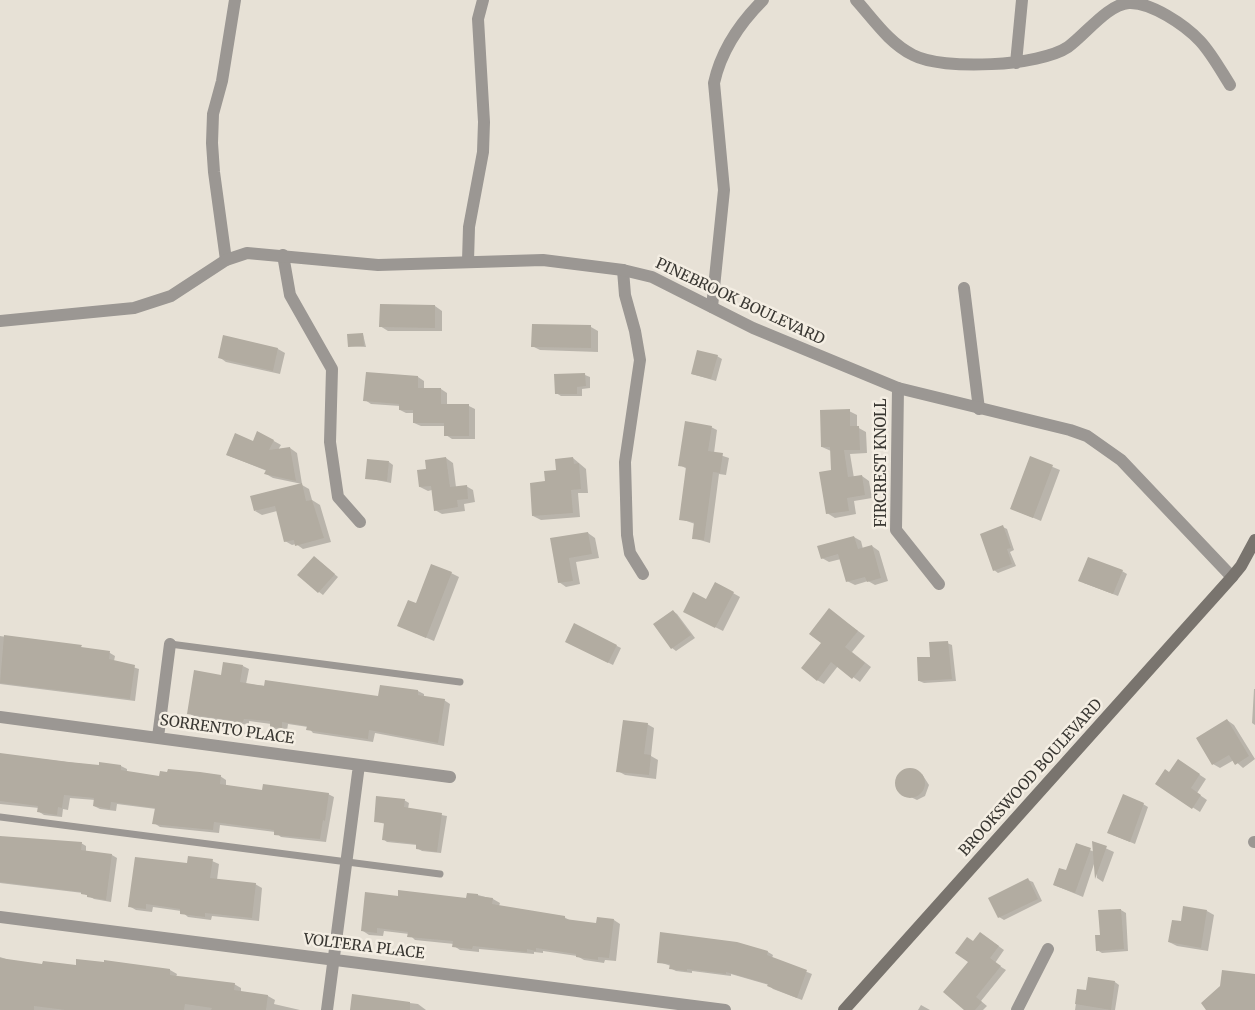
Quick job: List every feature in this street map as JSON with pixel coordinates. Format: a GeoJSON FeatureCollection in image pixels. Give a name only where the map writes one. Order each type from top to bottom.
{"type":"FeatureCollection","features":[{"type":"Feature","properties":{"kind":"main road","name":"BROOKSWOOD BOULEVARD"},"geometry":{"type":"LineString","coordinates":[[844,1010],[1232,577],[1241,566],[1255,540]]}},
{"type":"Feature","properties":{"kind":"main road","name":"BROOKSWOOD BOULEVARD"},"geometry":{"type":"LineString","coordinates":[[1241,566],[1255,557]]}},
{"type":"Feature","properties":{"kind":"street"},"geometry":{"type":"LineString","coordinates":[[226,260],[214,172],[212,133],[213,114],[222,80],[235,0]]}},
{"type":"Feature","properties":{"kind":"street"},"geometry":{"type":"LineString","coordinates":[[468,261],[469,227],[484,137],[478,18],[483,0]]}},
{"type":"Feature","properties":{"kind":"street"},"geometry":{"type":"LineString","coordinates":[[712,307],[724,190],[714,102],[714,83],[718,66],[727,48],[763,0]]}},
{"type":"Feature","properties":{"kind":"street"},"geometry":{"type":"LineString","coordinates":[[856,0],[893,43],[914,56],[946,64],[1016,62],[1043,58],[1067,47],[1111,10],[1126,3],[1143,4],[1165,14],[1200,41],[1230,85]]}},
{"type":"Feature","properties":{"kind":"street"},"geometry":{"type":"LineString","coordinates":[[1016,62],[1022,0]]}},
{"type":"Feature","properties":{"kind":"street","name":"PINEBROOK BOULEVARD"},"geometry":{"type":"LineString","coordinates":[[0,321],[134,308],[171,296],[226,260],[247,253],[378,265],[543,260],[623,270],[652,278],[801,349],[898,388],[1070,430],[1103,446],[1136,475],[1232,577]]}},
{"type":"Feature","properties":{"kind":"street"},"geometry":{"type":"LineString","coordinates":[[283,255],[290,295],[332,369],[330,442],[338,497],[360,522]]}},
{"type":"Feature","properties":{"kind":"street"},"geometry":{"type":"LineString","coordinates":[[623,270],[625,295],[635,331],[640,360],[625,462],[627,535],[630,553],[643,574]]}},
{"type":"Feature","properties":{"kind":"street"},"geometry":{"type":"LineString","coordinates":[[964,288],[980,409]]}},
{"type":"Feature","properties":{"kind":"street","name":"FIRCREST KNOLL"},"geometry":{"type":"LineString","coordinates":[[898,388],[896,530],[939,584]]}},
{"type":"Feature","properties":{"kind":"street"},"geometry":{"type":"LineString","coordinates":[[158,737],[170,644]]}},
{"type":"Feature","properties":{"kind":"street","name":"SORRENTO PLACE"},"geometry":{"type":"LineString","coordinates":[[0,717],[450,777]]}},
{"type":"Feature","properties":{"kind":"street"},"geometry":{"type":"LineString","coordinates":[[327,1010],[359,765]]}},
{"type":"Feature","properties":{"kind":"street","name":"VOLTERA PLACE"},"geometry":{"type":"LineString","coordinates":[[0,917],[725,1010]]}},
{"type":"Feature","properties":{"kind":"street"},"geometry":{"type":"LineString","coordinates":[[1017,1010],[1048,949]]}},
{"type":"Feature","properties":{"kind":"lane"},"geometry":{"type":"LineString","coordinates":[[170,644],[460,682]]}},
{"type":"Feature","properties":{"kind":"lane"},"geometry":{"type":"LineString","coordinates":[[0,817],[440,874]]}},
{"type":"Feature","properties":{"kind":"building"},"geometry":{"type":"Polygon","coordinates":[[[380,304],[435,305],[435,328],[379,327],[380,304]]]}},
{"type":"Feature","properties":{"kind":"building"},"geometry":{"type":"Polygon","coordinates":[[[532,324],[591,325],[591,348],[531,347],[532,324]]]}},
{"type":"Feature","properties":{"kind":"building"},"geometry":{"type":"Polygon","coordinates":[[[363,333],[364,346],[348,347],[347,334],[363,333]]]}},
{"type":"Feature","properties":{"kind":"building"},"geometry":{"type":"Polygon","coordinates":[[[223,335],[278,348],[273,371],[218,358],[223,335]]]}},
{"type":"Feature","properties":{"kind":"building"},"geometry":{"type":"Polygon","coordinates":[[[697,350],[718,355],[711,379],[691,374],[697,350]]]}},
{"type":"Feature","properties":{"kind":"building"},"geometry":{"type":"Polygon","coordinates":[[[366,372],[418,376],[418,388],[441,388],[441,404],[469,404],[469,436],[444,436],[444,423],[413,423],[413,410],[399,410],[399,404],[363,401],[366,372]]]}},
{"type":"Feature","properties":{"kind":"building"},"geometry":{"type":"Polygon","coordinates":[[[585,373],[586,386],[577,387],[577,394],[555,394],[554,374],[585,373]]]}},
{"type":"Feature","properties":{"kind":"building"},"geometry":{"type":"Polygon","coordinates":[[[850,409],[850,426],[859,426],[860,450],[844,450],[848,477],[862,475],[865,495],[847,498],[849,511],[826,514],[819,472],[831,470],[830,447],[821,447],[820,410],[850,409]]]}},
{"type":"Feature","properties":{"kind":"building"},"geometry":{"type":"Polygon","coordinates":[[[685,421],[712,426],[708,451],[723,453],[720,473],[713,472],[704,540],[692,539],[694,522],[679,520],[686,467],[678,466],[685,421]]]}},
{"type":"Feature","properties":{"kind":"building"},"geometry":{"type":"Polygon","coordinates":[[[257,431],[274,440],[269,450],[290,447],[296,481],[264,474],[266,470],[226,455],[235,433],[253,441],[257,431]]]}},
{"type":"Feature","properties":{"kind":"building"},"geometry":{"type":"Polygon","coordinates":[[[1030,456],[1053,465],[1033,518],[1010,509],[1030,456]]]}},
{"type":"Feature","properties":{"kind":"building"},"geometry":{"type":"Polygon","coordinates":[[[446,457],[450,487],[467,485],[468,499],[457,500],[458,507],[434,511],[431,486],[419,487],[417,470],[426,469],[425,460],[446,457]]]}},
{"type":"Feature","properties":{"kind":"building"},"geometry":{"type":"Polygon","coordinates":[[[573,457],[574,464],[579,463],[581,489],[571,490],[573,513],[532,516],[530,483],[545,481],[544,471],[556,470],[555,459],[573,457]]]}},
{"type":"Feature","properties":{"kind":"building"},"geometry":{"type":"Polygon","coordinates":[[[367,459],[389,461],[387,481],[365,479],[367,459]]]}},
{"type":"Feature","properties":{"kind":"building"},"geometry":{"type":"Polygon","coordinates":[[[302,483],[306,501],[312,500],[324,538],[295,546],[294,540],[284,542],[275,506],[254,511],[250,496],[302,483]]]}},
{"type":"Feature","properties":{"kind":"building"},"geometry":{"type":"Polygon","coordinates":[[[1003,525],[1011,548],[1007,549],[1012,564],[993,571],[980,534],[1003,525]]]}},
{"type":"Feature","properties":{"kind":"building"},"geometry":{"type":"Polygon","coordinates":[[[588,532],[592,554],[569,558],[573,581],[558,583],[550,538],[588,532]]]}},
{"type":"Feature","properties":{"kind":"building"},"geometry":{"type":"Polygon","coordinates":[[[854,536],[858,549],[872,545],[881,578],[867,582],[865,577],[846,582],[838,554],[821,559],[817,546],[854,536]]]}},
{"type":"Feature","properties":{"kind":"building"},"geometry":{"type":"Polygon","coordinates":[[[314,556],[335,574],[318,593],[297,575],[314,556]]]}},
{"type":"Feature","properties":{"kind":"building"},"geometry":{"type":"Polygon","coordinates":[[[1088,557],[1123,570],[1113,594],[1078,581],[1088,557]]]}},
{"type":"Feature","properties":{"kind":"building"},"geometry":{"type":"Polygon","coordinates":[[[431,564],[452,572],[426,638],[397,626],[408,600],[416,603],[431,564]]]}},
{"type":"Feature","properties":{"kind":"building"},"geometry":{"type":"Polygon","coordinates":[[[715,582],[734,592],[715,628],[683,612],[693,592],[706,599],[715,582]]]}},
{"type":"Feature","properties":{"kind":"building"},"geometry":{"type":"Polygon","coordinates":[[[829,608],[858,631],[845,647],[865,663],[852,679],[831,662],[817,681],[801,668],[821,643],[809,634],[829,608]]]}},
{"type":"Feature","properties":{"kind":"building"},"geometry":{"type":"Polygon","coordinates":[[[673,610],[691,635],[671,649],[653,624],[673,610]]]}},
{"type":"Feature","properties":{"kind":"building"},"geometry":{"type":"Polygon","coordinates":[[[574,623],[617,645],[608,663],[565,642],[574,623]]]}},
{"type":"Feature","properties":{"kind":"building"},"geometry":{"type":"Polygon","coordinates":[[[4,635],[82,645],[81,647],[110,651],[109,659],[135,665],[130,699],[0,683],[4,635]]]}},
{"type":"Feature","properties":{"kind":"building"},"geometry":{"type":"Polygon","coordinates":[[[948,641],[952,679],[918,681],[917,657],[930,657],[929,642],[948,641]]]}},
{"type":"Feature","properties":{"kind":"building"},"geometry":{"type":"Polygon","coordinates":[[[223,662],[243,665],[240,682],[264,686],[265,680],[378,696],[380,685],[418,690],[418,695],[445,699],[438,743],[369,730],[368,739],[306,730],[307,726],[282,722],[282,728],[270,727],[270,721],[244,719],[243,722],[187,714],[194,670],[221,675],[223,662]]]}},
{"type":"Feature","properties":{"kind":"building"},"geometry":{"type":"Polygon","coordinates":[[[1227,719],[1249,756],[1235,765],[1229,755],[1212,765],[1196,738],[1227,719]]]}},
{"type":"Feature","properties":{"kind":"building"},"geometry":{"type":"Polygon","coordinates":[[[623,720],[648,723],[644,754],[651,755],[649,775],[616,772],[623,720]]]}},
{"type":"Feature","properties":{"kind":"building"},"geometry":{"type":"Polygon","coordinates":[[[0,753],[99,765],[99,762],[121,765],[121,770],[159,776],[160,771],[167,772],[168,769],[200,772],[221,775],[220,784],[262,790],[263,784],[329,793],[325,821],[323,820],[320,839],[274,835],[274,830],[214,822],[213,830],[152,824],[155,808],[111,802],[110,809],[93,806],[94,798],[64,795],[62,808],[58,807],[57,815],[37,812],[38,806],[0,801],[0,753]]]}},
{"type":"Feature","properties":{"kind":"building"},"geometry":{"type":"Polygon","coordinates":[[[1178,759],[1200,774],[1191,788],[1201,795],[1192,809],[1155,784],[1165,769],[1169,772],[1178,759]]]}},
{"type":"Feature","properties":{"kind":"building"},"geometry":{"type":"Polygon","coordinates":[[[910,768],[916,769],[924,777],[924,789],[916,797],[910,798],[904,797],[896,789],[895,783],[896,777],[904,769],[910,768]]]}},
{"type":"Feature","properties":{"kind":"building"},"geometry":{"type":"Polygon","coordinates":[[[1123,794],[1144,803],[1130,842],[1107,833],[1123,794]]]}},
{"type":"Feature","properties":{"kind":"building"},"geometry":{"type":"Polygon","coordinates":[[[376,796],[405,799],[404,807],[442,813],[437,852],[416,849],[416,844],[382,840],[384,823],[374,822],[376,796]]]}},
{"type":"Feature","properties":{"kind":"building"},"geometry":{"type":"Polygon","coordinates":[[[0,836],[82,842],[81,850],[112,854],[106,900],[87,897],[87,895],[81,894],[81,892],[0,882],[0,836]]]}},
{"type":"Feature","properties":{"kind":"building"},"geometry":{"type":"Polygon","coordinates":[[[1092,841],[1107,846],[1095,879],[1092,841]]]}},
{"type":"Feature","properties":{"kind":"building"},"geometry":{"type":"Polygon","coordinates":[[[1076,843],[1091,848],[1075,893],[1053,885],[1059,868],[1066,870],[1076,843]]]}},
{"type":"Feature","properties":{"kind":"building"},"geometry":{"type":"Polygon","coordinates":[[[188,856],[213,859],[210,878],[256,883],[252,918],[205,913],[205,917],[180,914],[180,909],[146,904],[146,909],[128,907],[135,857],[187,863],[188,856]]]}},
{"type":"Feature","properties":{"kind":"building"},"geometry":{"type":"Polygon","coordinates":[[[1028,878],[1038,899],[998,918],[988,898],[1028,878]]]}},
{"type":"Feature","properties":{"kind":"building"},"geometry":{"type":"Polygon","coordinates":[[[398,890],[466,898],[467,893],[478,894],[478,896],[493,898],[492,904],[565,916],[565,919],[596,923],[597,917],[614,919],[609,958],[598,957],[598,960],[576,957],[576,954],[536,948],[536,951],[527,949],[527,952],[473,946],[472,949],[452,947],[453,941],[407,937],[408,932],[377,928],[377,933],[361,931],[365,892],[398,896],[398,890]]]}},
{"type":"Feature","properties":{"kind":"building"},"geometry":{"type":"Polygon","coordinates":[[[1183,906],[1207,910],[1201,948],[1168,942],[1172,920],[1181,921],[1183,906]]]}},
{"type":"Feature","properties":{"kind":"building"},"geometry":{"type":"Polygon","coordinates":[[[1121,909],[1124,949],[1096,951],[1095,935],[1100,935],[1098,910],[1121,909]]]}},
{"type":"Feature","properties":{"kind":"building"},"geometry":{"type":"Polygon","coordinates":[[[660,932],[737,942],[768,951],[767,955],[807,970],[797,998],[767,986],[768,984],[726,972],[726,974],[687,969],[687,971],[669,969],[670,964],[657,963],[660,932]]]}},
{"type":"Feature","properties":{"kind":"building"},"geometry":{"type":"Polygon","coordinates":[[[980,932],[999,946],[990,958],[1001,966],[976,997],[982,1002],[975,1010],[964,1010],[943,992],[968,962],[955,953],[967,937],[973,941],[980,932]]]}},
{"type":"Feature","properties":{"kind":"building"},"geometry":{"type":"Polygon","coordinates":[[[0,958],[42,964],[43,961],[76,965],[76,959],[104,962],[104,960],[170,969],[170,975],[235,983],[234,990],[268,995],[266,1010],[211,1010],[212,1008],[185,1004],[184,1010],[65,1010],[34,1006],[34,1010],[0,1010],[0,958]]]}},
{"type":"Feature","properties":{"kind":"building"},"geometry":{"type":"Polygon","coordinates":[[[1222,970],[1255,974],[1255,1010],[1206,1010],[1201,1003],[1220,986],[1222,970]]]}},
{"type":"Feature","properties":{"kind":"building"},"geometry":{"type":"Polygon","coordinates":[[[1088,977],[1115,981],[1111,1010],[1075,1004],[1077,989],[1086,990],[1088,977]]]}},
{"type":"Feature","properties":{"kind":"building"},"geometry":{"type":"Polygon","coordinates":[[[352,994],[410,1002],[410,1010],[350,1010],[352,994]]]}}]}
